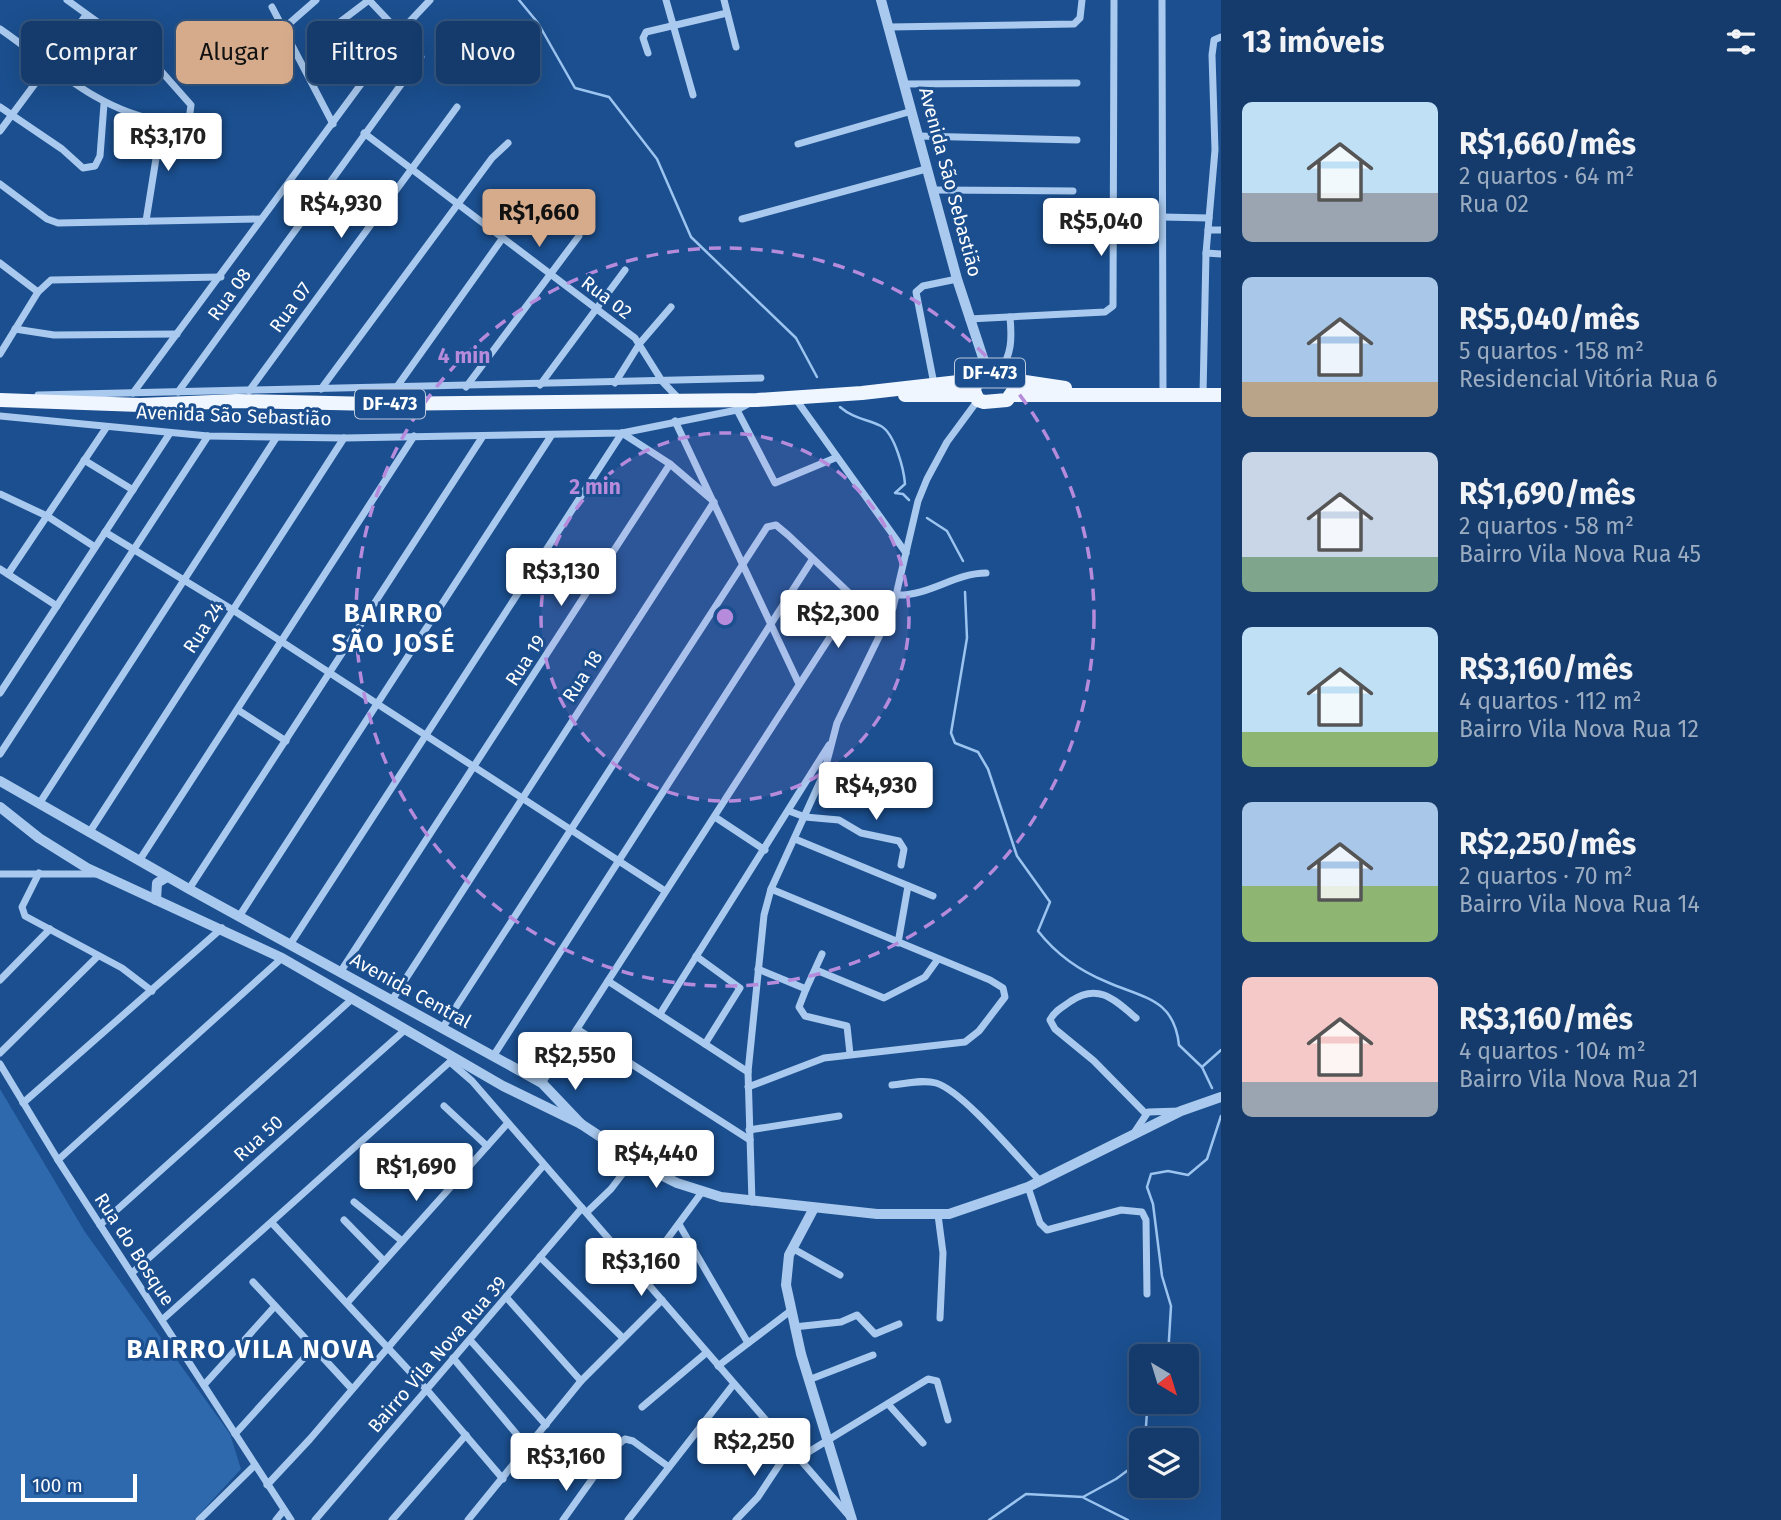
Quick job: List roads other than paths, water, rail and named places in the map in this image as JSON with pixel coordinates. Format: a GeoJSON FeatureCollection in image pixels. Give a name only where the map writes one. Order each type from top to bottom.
{"type":"FeatureCollection","features":[{"type":"Feature","properties":{"kind":"main road","name":"Avenida São Sebastião"},"geometry":{"type":"LineString","coordinates":[[0,400],[140,405],[237,401],[374,404],[757,400],[862,393],[988,375],[1104,394]]}},
{"type":"Feature","properties":{"kind":"main road","name":"Avenida São Sebastião"},"geometry":{"type":"LineString","coordinates":[[977,397],[988,375]]}},
{"type":"Feature","properties":{"kind":"main road","name":"DF-473"},"geometry":{"type":"LineString","coordinates":[[1012,396],[1013,380]]}},
{"type":"Feature","properties":{"kind":"main road","name":"Avenida São Sebastião"},"geometry":{"type":"LineString","coordinates":[[862,393],[977,397],[998,402],[1012,396],[1221,395]]}},
{"type":"Feature","properties":{"kind":"street"},"geometry":{"type":"LineString","coordinates":[[67,0],[153,62],[191,105],[191,117],[185,123],[132,115],[104,104],[78,84]]}},
{"type":"Feature","properties":{"kind":"street"},"geometry":{"type":"LineString","coordinates":[[292,21],[316,0]]}},
{"type":"Feature","properties":{"kind":"street"},"geometry":{"type":"LineString","coordinates":[[341,21],[369,0],[387,21]]}},
{"type":"Feature","properties":{"kind":"street"},"geometry":{"type":"LineString","coordinates":[[410,21],[430,0]]}},
{"type":"Feature","properties":{"kind":"street"},"geometry":{"type":"LineString","coordinates":[[666,0],[693,95]]}},
{"type":"Feature","properties":{"kind":"street"},"geometry":{"type":"LineString","coordinates":[[724,0],[736,47]]}},
{"type":"Feature","properties":{"kind":"street","name":"Avenida São Sebastião"},"geometry":{"type":"LineString","coordinates":[[881,0],[957,279],[988,375]]}},
{"type":"Feature","properties":{"kind":"street"},"geometry":{"type":"LineString","coordinates":[[889,27],[1079,23],[1082,0]]}},
{"type":"Feature","properties":{"kind":"street"},"geometry":{"type":"LineString","coordinates":[[969,319],[1105,312],[1114,301],[1114,0]]}},
{"type":"Feature","properties":{"kind":"street"},"geometry":{"type":"LineString","coordinates":[[1162,0],[1163,396]]}},
{"type":"Feature","properties":{"kind":"street"},"geometry":{"type":"LineString","coordinates":[[272,7],[279,21]]}},
{"type":"Feature","properties":{"kind":"street"},"geometry":{"type":"LineString","coordinates":[[648,53],[643,34],[727,13]]}},
{"type":"Feature","properties":{"kind":"street"},"geometry":{"type":"LineString","coordinates":[[82,21],[86,16]]}},
{"type":"Feature","properties":{"kind":"street"},"geometry":{"type":"LineString","coordinates":[[0,29],[21,43]]}},
{"type":"Feature","properties":{"kind":"street"},"geometry":{"type":"LineString","coordinates":[[1203,396],[1206,253],[1209,218],[1217,179],[1217,38]]}},
{"type":"Feature","properties":{"kind":"street"},"geometry":{"type":"LineString","coordinates":[[293,48],[333,124]]}},
{"type":"Feature","properties":{"kind":"street"},"geometry":{"type":"LineString","coordinates":[[905,84],[1077,83]]}},
{"type":"Feature","properties":{"kind":"street"},"geometry":{"type":"LineString","coordinates":[[0,131],[35,84]]}},
{"type":"Feature","properties":{"kind":"street"},"geometry":{"type":"LineString","coordinates":[[133,393],[362,84]]}},
{"type":"Feature","properties":{"kind":"street","name":"Rua 08"},"geometry":{"type":"LineString","coordinates":[[178,392],[402,84]]}},
{"type":"Feature","properties":{"kind":"street"},"geometry":{"type":"LineString","coordinates":[[0,107],[62,149],[83,168],[95,166],[104,104]]}},
{"type":"Feature","properties":{"kind":"street","name":"Rua 07"},"geometry":{"type":"LineString","coordinates":[[249,391],[457,107]]}},
{"type":"Feature","properties":{"kind":"street"},"geometry":{"type":"LineString","coordinates":[[798,144],[912,111]]}},
{"type":"Feature","properties":{"kind":"street"},"geometry":{"type":"LineString","coordinates":[[146,221],[162,121]]}},
{"type":"Feature","properties":{"kind":"street","name":"Rua 02"},"geometry":{"type":"LineString","coordinates":[[364,133],[640,343],[662,381],[680,401]]}},
{"type":"Feature","properties":{"kind":"street"},"geometry":{"type":"LineString","coordinates":[[918,136],[1077,140]]}},
{"type":"Feature","properties":{"kind":"street"},"geometry":{"type":"LineString","coordinates":[[321,389],[492,158],[508,143]]}},
{"type":"Feature","properties":{"kind":"street"},"geometry":{"type":"LineString","coordinates":[[742,219],[926,169]]}},
{"type":"Feature","properties":{"kind":"street"},"geometry":{"type":"LineString","coordinates":[[0,184],[53,222],[261,219]]}},
{"type":"Feature","properties":{"kind":"street"},"geometry":{"type":"LineString","coordinates":[[932,190],[1073,191]]}},
{"type":"Feature","properties":{"kind":"street"},"geometry":{"type":"LineString","coordinates":[[1115,216],[1209,218]]}},
{"type":"Feature","properties":{"kind":"street"},"geometry":{"type":"LineString","coordinates":[[1208,230],[1221,230]]}},
{"type":"Feature","properties":{"kind":"street"},"geometry":{"type":"LineString","coordinates":[[466,387],[579,236]]}},
{"type":"Feature","properties":{"kind":"street"},"geometry":{"type":"LineString","coordinates":[[396,388],[502,240]]}},
{"type":"Feature","properties":{"kind":"street"},"geometry":{"type":"LineString","coordinates":[[1206,253],[1221,254]]}},
{"type":"Feature","properties":{"kind":"street"},"geometry":{"type":"LineString","coordinates":[[0,263],[38,292]]}},
{"type":"Feature","properties":{"kind":"street"},"geometry":{"type":"LineString","coordinates":[[540,385],[625,270]]}},
{"type":"Feature","properties":{"kind":"street"},"geometry":{"type":"LineString","coordinates":[[1,348],[46,283],[59,279],[221,277]]}},
{"type":"Feature","properties":{"kind":"street"},"geometry":{"type":"LineString","coordinates":[[934,384],[916,292],[923,285],[957,279]]}},
{"type":"Feature","properties":{"kind":"street"},"geometry":{"type":"LineString","coordinates":[[615,383],[640,343],[671,307]]}},
{"type":"Feature","properties":{"kind":"street"},"geometry":{"type":"LineString","coordinates":[[988,375],[1012,341],[1010,317]]}},
{"type":"Feature","properties":{"kind":"street"},"geometry":{"type":"LineString","coordinates":[[16,329],[54,334],[177,334]]}},
{"type":"Feature","properties":{"kind":"street"},"geometry":{"type":"LineString","coordinates":[[24,400],[37,395],[761,378]]}},
{"type":"Feature","properties":{"kind":"street"},"geometry":{"type":"LineString","coordinates":[[752,1202],[748,1072],[761,932],[771,890],[830,758],[837,723],[897,595],[927,479],[947,442],[977,397]]}},
{"type":"Feature","properties":{"kind":"street"},"geometry":{"type":"LineString","coordinates":[[794,398],[906,554]]}},
{"type":"Feature","properties":{"kind":"street","name":"Avenida São Sebastião"},"geometry":{"type":"LineString","coordinates":[[0,416],[208,436],[551,436],[622,433],[737,410],[757,400]]}},
{"type":"Feature","properties":{"kind":"street"},"geometry":{"type":"LineString","coordinates":[[737,410],[775,483],[835,458]]}},
{"type":"Feature","properties":{"kind":"street"},"geometry":{"type":"LineString","coordinates":[[676,421],[799,684]]}},
{"type":"Feature","properties":{"kind":"street"},"geometry":{"type":"LineString","coordinates":[[8,574],[106,428]]}},
{"type":"Feature","properties":{"kind":"street"},"geometry":{"type":"LineString","coordinates":[[0,693],[170,433]]}},
{"type":"Feature","properties":{"kind":"street"},"geometry":{"type":"LineString","coordinates":[[291,943],[622,433],[670,464],[714,502]]}},
{"type":"Feature","properties":{"kind":"street"},"geometry":{"type":"LineString","coordinates":[[0,754],[208,436]]}},
{"type":"Feature","properties":{"kind":"street"},"geometry":{"type":"LineString","coordinates":[[139,861],[414,436]]}},
{"type":"Feature","properties":{"kind":"street"},"geometry":{"type":"LineString","coordinates":[[189,889],[483,436]]}},
{"type":"Feature","properties":{"kind":"street"},"geometry":{"type":"LineString","coordinates":[[240,915],[551,436]]}},
{"type":"Feature","properties":{"kind":"street"},"geometry":{"type":"LineString","coordinates":[[39,804],[276,438]]}},
{"type":"Feature","properties":{"kind":"street","name":"Rua 24"},"geometry":{"type":"LineString","coordinates":[[89,833],[344,438]]}},
{"type":"Feature","properties":{"kind":"street"},"geometry":{"type":"LineString","coordinates":[[84,460],[133,490]]}},
{"type":"Feature","properties":{"kind":"street","name":"Rua 19"},"geometry":{"type":"LineString","coordinates":[[341,971],[670,464]]}},
{"type":"Feature","properties":{"kind":"street"},"geometry":{"type":"LineString","coordinates":[[0,494],[47,516],[95,547]]}},
{"type":"Feature","properties":{"kind":"street","name":"Rua 18"},"geometry":{"type":"LineString","coordinates":[[392,1000],[714,502]]}},
{"type":"Feature","properties":{"kind":"street"},"geometry":{"type":"LineString","coordinates":[[443,1027],[767,527],[776,525],[884,626]]}},
{"type":"Feature","properties":{"kind":"street"},"geometry":{"type":"LineString","coordinates":[[106,532],[233,610],[665,891]]}},
{"type":"Feature","properties":{"kind":"street"},"geometry":{"type":"LineString","coordinates":[[494,1055],[812,560]]}},
{"type":"Feature","properties":{"kind":"street"},"geometry":{"type":"LineString","coordinates":[[0,569],[57,606]]}},
{"type":"Feature","properties":{"kind":"street"},"geometry":{"type":"LineString","coordinates":[[897,595],[916,595],[971,575],[986,573]]}},
{"type":"Feature","properties":{"kind":"street"},"geometry":{"type":"LineString","coordinates":[[542,1083],[854,600]]}},
{"type":"Feature","properties":{"kind":"street"},"geometry":{"type":"LineString","coordinates":[[238,710],[286,741]]}},
{"type":"Feature","properties":{"kind":"street"},"geometry":{"type":"LineString","coordinates":[[660,1014],[832,741]]}},
{"type":"Feature","properties":{"kind":"street","name":"Avenida Central"},"geometry":{"type":"LineString","coordinates":[[0,781],[167,877],[514,1066],[542,1083],[581,1125]]}},
{"type":"Feature","properties":{"kind":"street","name":"Avenida Central"},"geometry":{"type":"LineString","coordinates":[[0,807],[39,838],[92,871],[222,928],[282,958],[351,1000],[407,1029],[453,1060],[581,1125]]}},
{"type":"Feature","properties":{"kind":"street"},"geometry":{"type":"LineString","coordinates":[[789,811],[805,817],[839,820],[862,833],[899,841],[904,849],[901,865]]}},
{"type":"Feature","properties":{"kind":"street"},"geometry":{"type":"LineString","coordinates":[[715,817],[765,850]]}},
{"type":"Feature","properties":{"kind":"street"},"geometry":{"type":"LineString","coordinates":[[795,839],[933,896]]}},
{"type":"Feature","properties":{"kind":"street"},"geometry":{"type":"LineString","coordinates":[[142,894],[152,883],[155,870]]}},
{"type":"Feature","properties":{"kind":"street"},"geometry":{"type":"LineString","coordinates":[[0,874],[66,874],[92,871]]}},
{"type":"Feature","properties":{"kind":"street"},"geometry":{"type":"LineString","coordinates":[[66,874],[92,871]]}},
{"type":"Feature","properties":{"kind":"street"},"geometry":{"type":"LineString","coordinates":[[39,873],[22,909],[27,918],[122,968],[152,991]]}},
{"type":"Feature","properties":{"kind":"street"},"geometry":{"type":"LineString","coordinates":[[156,900],[157,883],[167,877]]}},
{"type":"Feature","properties":{"kind":"street"},"geometry":{"type":"LineString","coordinates":[[898,943],[908,886]]}},
{"type":"Feature","properties":{"kind":"street"},"geometry":{"type":"LineString","coordinates":[[748,1087],[803,1065],[850,1054],[965,1042],[995,1012],[1005,997],[1003,988],[771,890]]}},
{"type":"Feature","properties":{"kind":"street"},"geometry":{"type":"LineString","coordinates":[[23,1103],[222,928]]}},
{"type":"Feature","properties":{"kind":"street"},"geometry":{"type":"LineString","coordinates":[[0,980],[50,929]]}},
{"type":"Feature","properties":{"kind":"street"},"geometry":{"type":"LineString","coordinates":[[822,954],[800,1004],[801,1012],[809,1017],[846,1025],[850,1054]]}},
{"type":"Feature","properties":{"kind":"street"},"geometry":{"type":"LineString","coordinates":[[0,1053],[98,956]]}},
{"type":"Feature","properties":{"kind":"street"},"geometry":{"type":"LineString","coordinates":[[696,956],[740,988],[705,1044]]}},
{"type":"Feature","properties":{"kind":"street"},"geometry":{"type":"LineString","coordinates":[[58,1160],[282,958]]}},
{"type":"Feature","properties":{"kind":"street"},"geometry":{"type":"LineString","coordinates":[[816,970],[884,998],[925,977],[938,959]]}},
{"type":"Feature","properties":{"kind":"street"},"geometry":{"type":"LineString","coordinates":[[758,970],[806,989]]}},
{"type":"Feature","properties":{"kind":"street"},"geometry":{"type":"LineString","coordinates":[[608,981],[748,1072]]}},
{"type":"Feature","properties":{"kind":"street"},"geometry":{"type":"LineString","coordinates":[[1136,1017],[1111,996],[1092,992],[1078,996],[1050,1020],[1055,1029],[1094,1061],[1146,1114]]}},
{"type":"Feature","properties":{"kind":"street"},"geometry":{"type":"LineString","coordinates":[[100,1225],[351,1000]]}},
{"type":"Feature","properties":{"kind":"street","name":"Rua 50"},"geometry":{"type":"LineString","coordinates":[[133,1272],[407,1029]]}},
{"type":"Feature","properties":{"kind":"street"},"geometry":{"type":"LineString","coordinates":[[577,1029],[750,1140]]}},
{"type":"Feature","properties":{"kind":"street"},"geometry":{"type":"LineString","coordinates":[[163,1319],[453,1060],[789,1450],[851,1518]]}},
{"type":"Feature","properties":{"kind":"street","name":"Rua do Bosque"},"geometry":{"type":"LineString","coordinates":[[0,1064],[58,1160],[133,1272],[291,1520]]}},
{"type":"Feature","properties":{"kind":"street"},"geometry":{"type":"LineString","coordinates":[[503,1086],[514,1066]]}},
{"type":"Feature","properties":{"kind":"street"},"geometry":{"type":"LineString","coordinates":[[892,1085],[924,1082],[942,1086],[962,1101],[1040,1181]]}},
{"type":"Feature","properties":{"kind":"street"},"geometry":{"type":"LineString","coordinates":[[581,1125],[633,1160],[702,1192],[752,1202],[877,1214],[938,1215],[977,1206],[1027,1187],[1181,1111],[1218,1097]]}},
{"type":"Feature","properties":{"kind":"street"},"geometry":{"type":"LineString","coordinates":[[444,1105],[487,1146]]}},
{"type":"Feature","properties":{"kind":"street"},"geometry":{"type":"LineString","coordinates":[[1133,1135],[1146,1114],[1156,1110],[1181,1111]]}},
{"type":"Feature","properties":{"kind":"street"},"geometry":{"type":"LineString","coordinates":[[749,1130],[839,1116]]}},
{"type":"Feature","properties":{"kind":"street"},"geometry":{"type":"LineString","coordinates":[[347,1303],[448,1186],[507,1124]]}},
{"type":"Feature","properties":{"kind":"street"},"geometry":{"type":"LineString","coordinates":[[407,1147],[448,1186]]}},
{"type":"Feature","properties":{"kind":"street","name":"Bairro Vila Nova Rua 39"},"geometry":{"type":"LineString","coordinates":[[315,1520],[540,1257],[585,1210],[611,1189],[633,1160]]}},
{"type":"Feature","properties":{"kind":"street"},"geometry":{"type":"LineString","coordinates":[[267,1485],[352,1390],[543,1166]]}},
{"type":"Feature","properties":{"kind":"street"},"geometry":{"type":"LineString","coordinates":[[1027,1187],[1040,1223],[1047,1230],[1129,1209],[1139,1210],[1146,1220],[1147,1294]]}},
{"type":"Feature","properties":{"kind":"street"},"geometry":{"type":"LineString","coordinates":[[640,1276],[680,1226],[702,1192]]}},
{"type":"Feature","properties":{"kind":"street"},"geometry":{"type":"LineString","coordinates":[[354,1202],[402,1241]]}},
{"type":"Feature","properties":{"kind":"street"},"geometry":{"type":"LineString","coordinates":[[814,1208],[792,1248],[785,1268],[789,1312],[851,1518]]}},
{"type":"Feature","properties":{"kind":"street"},"geometry":{"type":"LineString","coordinates":[[938,1215],[943,1253],[940,1318]]}},
{"type":"Feature","properties":{"kind":"street"},"geometry":{"type":"LineString","coordinates":[[344,1220],[384,1261]]}},
{"type":"Feature","properties":{"kind":"street"},"geometry":{"type":"LineString","coordinates":[[272,1223],[426,1390],[503,1479]]}},
{"type":"Feature","properties":{"kind":"street"},"geometry":{"type":"LineString","coordinates":[[680,1226],[748,1343]]}},
{"type":"Feature","properties":{"kind":"street"},"geometry":{"type":"LineString","coordinates":[[792,1248],[840,1275]]}},
{"type":"Feature","properties":{"kind":"street"},"geometry":{"type":"LineString","coordinates":[[540,1257],[624,1338]]}},
{"type":"Feature","properties":{"kind":"street"},"geometry":{"type":"LineString","coordinates":[[253,1282],[352,1390]]}},
{"type":"Feature","properties":{"kind":"street"},"geometry":{"type":"LineString","coordinates":[[506,1297],[581,1381]]}},
{"type":"Feature","properties":{"kind":"street"},"geometry":{"type":"LineString","coordinates":[[468,1520],[529,1449],[581,1381],[662,1300]]}},
{"type":"Feature","properties":{"kind":"street"},"geometry":{"type":"LineString","coordinates":[[204,1385],[275,1306]]}},
{"type":"Feature","properties":{"kind":"street"},"geometry":{"type":"LineString","coordinates":[[718,1366],[789,1312]]}},
{"type":"Feature","properties":{"kind":"street"},"geometry":{"type":"LineString","coordinates":[[793,1327],[841,1322],[854,1316],[862,1317],[875,1334],[899,1324]]}},
{"type":"Feature","properties":{"kind":"street"},"geometry":{"type":"LineString","coordinates":[[470,1339],[546,1425]]}},
{"type":"Feature","properties":{"kind":"street"},"geometry":{"type":"LineString","coordinates":[[235,1434],[313,1348]]}},
{"type":"Feature","properties":{"kind":"street"},"geometry":{"type":"LineString","coordinates":[[642,1407],[706,1353]]}},
{"type":"Feature","properties":{"kind":"street"},"geometry":{"type":"LineString","coordinates":[[811,1379],[873,1355]]}},
{"type":"Feature","properties":{"kind":"street"},"geometry":{"type":"LineString","coordinates":[[453,1358],[529,1449]]}},
{"type":"Feature","properties":{"kind":"street"},"geometry":{"type":"LineString","coordinates":[[797,1459],[919,1382],[932,1378],[937,1382],[948,1420]]}},
{"type":"Feature","properties":{"kind":"street"},"geometry":{"type":"LineString","coordinates":[[628,1520],[733,1385]]}},
{"type":"Feature","properties":{"kind":"street"},"geometry":{"type":"LineString","coordinates":[[888,1404],[923,1443]]}},
{"type":"Feature","properties":{"kind":"street"},"geometry":{"type":"LineString","coordinates":[[392,1520],[466,1435]]}},
{"type":"Feature","properties":{"kind":"street"},"geometry":{"type":"LineString","coordinates":[[563,1520],[615,1447],[627,1438],[669,1467]]}},
{"type":"Feature","properties":{"kind":"street"},"geometry":{"type":"LineString","coordinates":[[736,1520],[758,1497],[789,1450]]}},
{"type":"Feature","properties":{"kind":"street"},"geometry":{"type":"LineString","coordinates":[[200,1520],[255,1465]]}},
{"type":"Feature","properties":{"kind":"street"},"geometry":{"type":"LineString","coordinates":[[276,1520],[285,1510]]}},
{"type":"Feature","properties":{"kind":"waterway"},"geometry":{"type":"LineString","coordinates":[[519,0],[538,23],[575,88],[609,97],[657,159],[691,237],[796,338],[817,377]]}},
{"type":"Feature","properties":{"kind":"waterway"},"geometry":{"type":"LineString","coordinates":[[840,407],[850,414],[881,426],[891,436],[905,484],[895,493],[903,494],[909,500]]}},
{"type":"Feature","properties":{"kind":"waterway"},"geometry":{"type":"LineString","coordinates":[[927,518],[947,531],[963,561]]}},
{"type":"Feature","properties":{"kind":"waterway"},"geometry":{"type":"LineString","coordinates":[[965,592],[967,638],[951,733],[955,743],[978,752],[988,769],[1017,856],[1050,902],[1038,931],[1078,967],[1097,978],[1155,1002],[1164,1009],[1176,1029],[1179,1045],[1202,1067],[1212,1088]]}},
{"type":"Feature","properties":{"kind":"waterway"},"geometry":{"type":"LineString","coordinates":[[1202,1067],[1221,1050]]}},
{"type":"Feature","properties":{"kind":"waterway"},"geometry":{"type":"LineString","coordinates":[[1169,1344],[1171,1306],[1162,1276],[1153,1204],[1147,1187],[1151,1174],[1168,1171],[1188,1175],[1207,1159],[1221,1116]]}},
{"type":"Feature","properties":{"kind":"waterway"},"geometry":{"type":"LineString","coordinates":[[1146,1428],[1147,1414]]}},
{"type":"Feature","properties":{"kind":"waterway"},"geometry":{"type":"LineString","coordinates":[[989,1520],[1026,1494],[1083,1497],[1129,1469]]}},
{"type":"Feature","properties":{"kind":"waterway"},"geometry":{"type":"LineString","coordinates":[[1084,1498],[1128,1520]]}},
{"type":"Feature","properties":{"kind":"district","name":"BAIRRO SÃO JOSÉ"},"geometry":{"type":"Point","coordinates":[394,628]}},
{"type":"Feature","properties":{"kind":"district","name":"BAIRRO VILA NOVA"},"geometry":{"type":"Point","coordinates":[251,1349]}}]}
